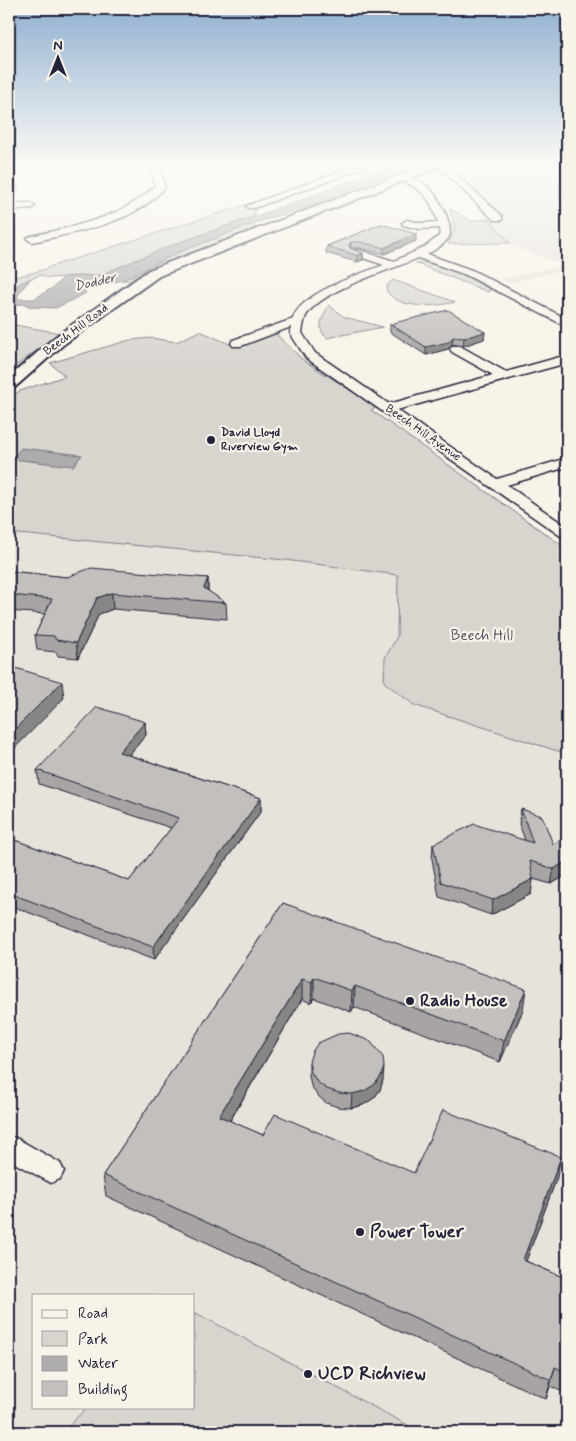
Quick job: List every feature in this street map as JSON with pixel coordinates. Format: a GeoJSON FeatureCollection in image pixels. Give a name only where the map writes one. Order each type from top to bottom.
{"type":"FeatureCollection","features":[{"type":"Feature","properties":{"kind":"street"},"geometry":{"type":"LineString","coordinates":[[32,239],[55,233]]}},
{"type":"Feature","properties":{"kind":"street","name":"Beech Hill Road"},"geometry":{"type":"LineString","coordinates":[[9,385],[59,341],[145,278],[161,270],[258,233]]}},
{"type":"Feature","properties":{"kind":"street"},"geometry":{"type":"LineString","coordinates":[[237,343],[296,322],[308,304],[330,291],[419,255],[443,238],[443,233]]}},
{"type":"Feature","properties":{"kind":"street"},"geometry":{"type":"LineString","coordinates":[[355,252],[393,264]]}},
{"type":"Feature","properties":{"kind":"street"},"geometry":{"type":"LineString","coordinates":[[419,255],[470,273],[567,324]]}},
{"type":"Feature","properties":{"kind":"street","name":"Beech Hill Avenue"},"geometry":{"type":"LineString","coordinates":[[296,322],[295,335],[300,344],[310,354],[567,534]]}},
{"type":"Feature","properties":{"kind":"street"},"geometry":{"type":"LineString","coordinates":[[456,349],[504,376]]}},
{"type":"Feature","properties":{"kind":"street"},"geometry":{"type":"LineString","coordinates":[[388,408],[567,359]]}},
{"type":"Feature","properties":{"kind":"street"},"geometry":{"type":"LineString","coordinates":[[496,484],[567,462]]}},
{"type":"Feature","properties":{"kind":"street"},"geometry":{"type":"LineString","coordinates":[[9,1147],[51,1171]]}},
{"type":"Feature","properties":{"kind":"shaded area"},"geometry":{"type":"Polygon","coordinates":[[[501,233],[567,233],[567,269],[508,283],[500,280],[562,265],[511,245],[501,233]]]}},
{"type":"Feature","properties":{"kind":"shaded area"},"geometry":{"type":"Polygon","coordinates":[[[9,533],[285,560],[398,575],[397,637],[385,658],[414,705],[567,754],[567,1432],[9,1432],[9,533]]]}},
{"type":"Feature","properties":{"kind":"green space"},"geometry":{"type":"Polygon","coordinates":[[[156,233],[206,233],[100,275],[48,278],[40,275],[27,280],[9,292],[9,279],[156,233]]]}},
{"type":"Feature","properties":{"kind":"green space"},"geometry":{"type":"Polygon","coordinates":[[[228,233],[243,233],[143,272],[130,281],[123,280],[177,253],[228,233]]]}},
{"type":"Feature","properties":{"kind":"green space"},"geometry":{"type":"Polygon","coordinates":[[[453,233],[501,233],[510,243],[448,244],[453,233]]]}},
{"type":"Feature","properties":{"kind":"green space"},"geometry":{"type":"Polygon","coordinates":[[[415,263],[425,263],[444,268],[491,290],[488,292],[415,263]]]}},
{"type":"Feature","properties":{"kind":"green space"},"geometry":{"type":"Polygon","coordinates":[[[393,280],[455,302],[428,306],[399,301],[386,290],[388,284],[393,280]]]}},
{"type":"Feature","properties":{"kind":"green space"},"geometry":{"type":"Polygon","coordinates":[[[329,305],[344,317],[383,327],[327,338],[321,330],[321,322],[329,305]]]}},
{"type":"Feature","properties":{"kind":"green space"},"geometry":{"type":"Polygon","coordinates":[[[9,324],[60,333],[9,371],[9,324]]]}},
{"type":"Feature","properties":{"kind":"green space","name":"David Lloyd Riverview Gym"},"geometry":{"type":"Polygon","coordinates":[[[200,331],[234,346],[274,332],[303,360],[377,407],[371,410],[567,549],[567,754],[414,705],[384,682],[385,658],[397,637],[398,575],[285,560],[9,533],[9,397],[20,391],[65,376],[50,363],[130,340],[152,338],[176,342],[200,331]]]}},
{"type":"Feature","properties":{"kind":"green space"},"geometry":{"type":"Polygon","coordinates":[[[195,1313],[421,1432],[63,1432],[86,1408],[195,1408],[195,1313]]]}},
{"type":"Feature","properties":{"kind":"water","name":"Dodder"},"geometry":{"type":"Polygon","coordinates":[[[206,233],[228,233],[177,253],[123,280],[84,291],[86,293],[56,308],[31,307],[25,304],[9,305],[9,292],[14,287],[31,278],[19,293],[17,299],[34,299],[54,287],[64,277],[100,275],[206,233]]]}},
{"type":"Feature","properties":{"kind":"water"},"geometry":{"type":"Polygon","coordinates":[[[21,448],[82,455],[73,466],[12,459],[21,448]]]}},
{"type":"Feature","properties":{"kind":"building"},"geometry":{"type":"Polygon","coordinates":[[[358,233],[416,234],[384,248],[360,242],[351,242],[350,248],[363,253],[358,256],[327,246],[358,233]]]}},
{"type":"Feature","properties":{"kind":"building"},"geometry":{"type":"Polygon","coordinates":[[[448,310],[485,332],[464,338],[453,337],[449,342],[426,347],[390,324],[448,310]]]}},
{"type":"Feature","properties":{"kind":"building"},"geometry":{"type":"Polygon","coordinates":[[[91,568],[208,578],[204,588],[226,603],[112,593],[97,598],[76,643],[56,640],[54,636],[35,635],[52,599],[9,595],[9,571],[67,577],[91,568]]]}},
{"type":"Feature","properties":{"kind":"building"},"geometry":{"type":"Polygon","coordinates":[[[9,666],[62,682],[9,735],[9,666]]]}},
{"type":"Feature","properties":{"kind":"building"},"geometry":{"type":"Polygon","coordinates":[[[97,707],[145,722],[119,752],[261,798],[153,947],[9,893],[9,838],[129,881],[179,818],[37,770],[97,707]]]}},
{"type":"Feature","properties":{"kind":"building"},"geometry":{"type":"Polygon","coordinates":[[[521,809],[542,816],[553,844],[567,837],[567,861],[554,869],[530,861],[533,879],[493,900],[441,882],[433,844],[474,824],[533,843],[521,809]]]}},
{"type":"Feature","properties":{"kind":"building","name":"Power Tower"},"geometry":{"type":"Polygon","coordinates":[[[283,903],[526,989],[504,1041],[355,986],[352,991],[314,977],[312,982],[302,979],[219,1116],[263,1135],[275,1114],[414,1173],[443,1110],[561,1157],[523,1260],[567,1279],[567,1373],[555,1367],[551,1380],[103,1175],[283,903]]]}},
{"type":"Feature","properties":{"kind":"building"},"geometry":{"type":"Polygon","coordinates":[[[349,1033],[370,1041],[383,1057],[384,1067],[381,1076],[374,1085],[364,1091],[352,1094],[339,1093],[327,1089],[317,1082],[311,1072],[309,1062],[312,1052],[318,1043],[338,1034],[349,1033]]]}},
{"type":"Feature","properties":{"kind":"place","name":"David Lloyd Riverview Gym"},"geometry":{"type":"Point","coordinates":[211,440]}},
{"type":"Feature","properties":{"kind":"place","name":"Radio House"},"geometry":{"type":"Point","coordinates":[410,1001]}},
{"type":"Feature","properties":{"kind":"place","name":"Power Tower"},"geometry":{"type":"Point","coordinates":[360,1232]}},
{"type":"Feature","properties":{"kind":"place","name":"UCD Richview"},"geometry":{"type":"Point","coordinates":[308,1374]}},
{"type":"Feature","properties":{"kind":"park label","name":"Beech Hill"},"geometry":{"type":"Point","coordinates":[482,636]}}]}
